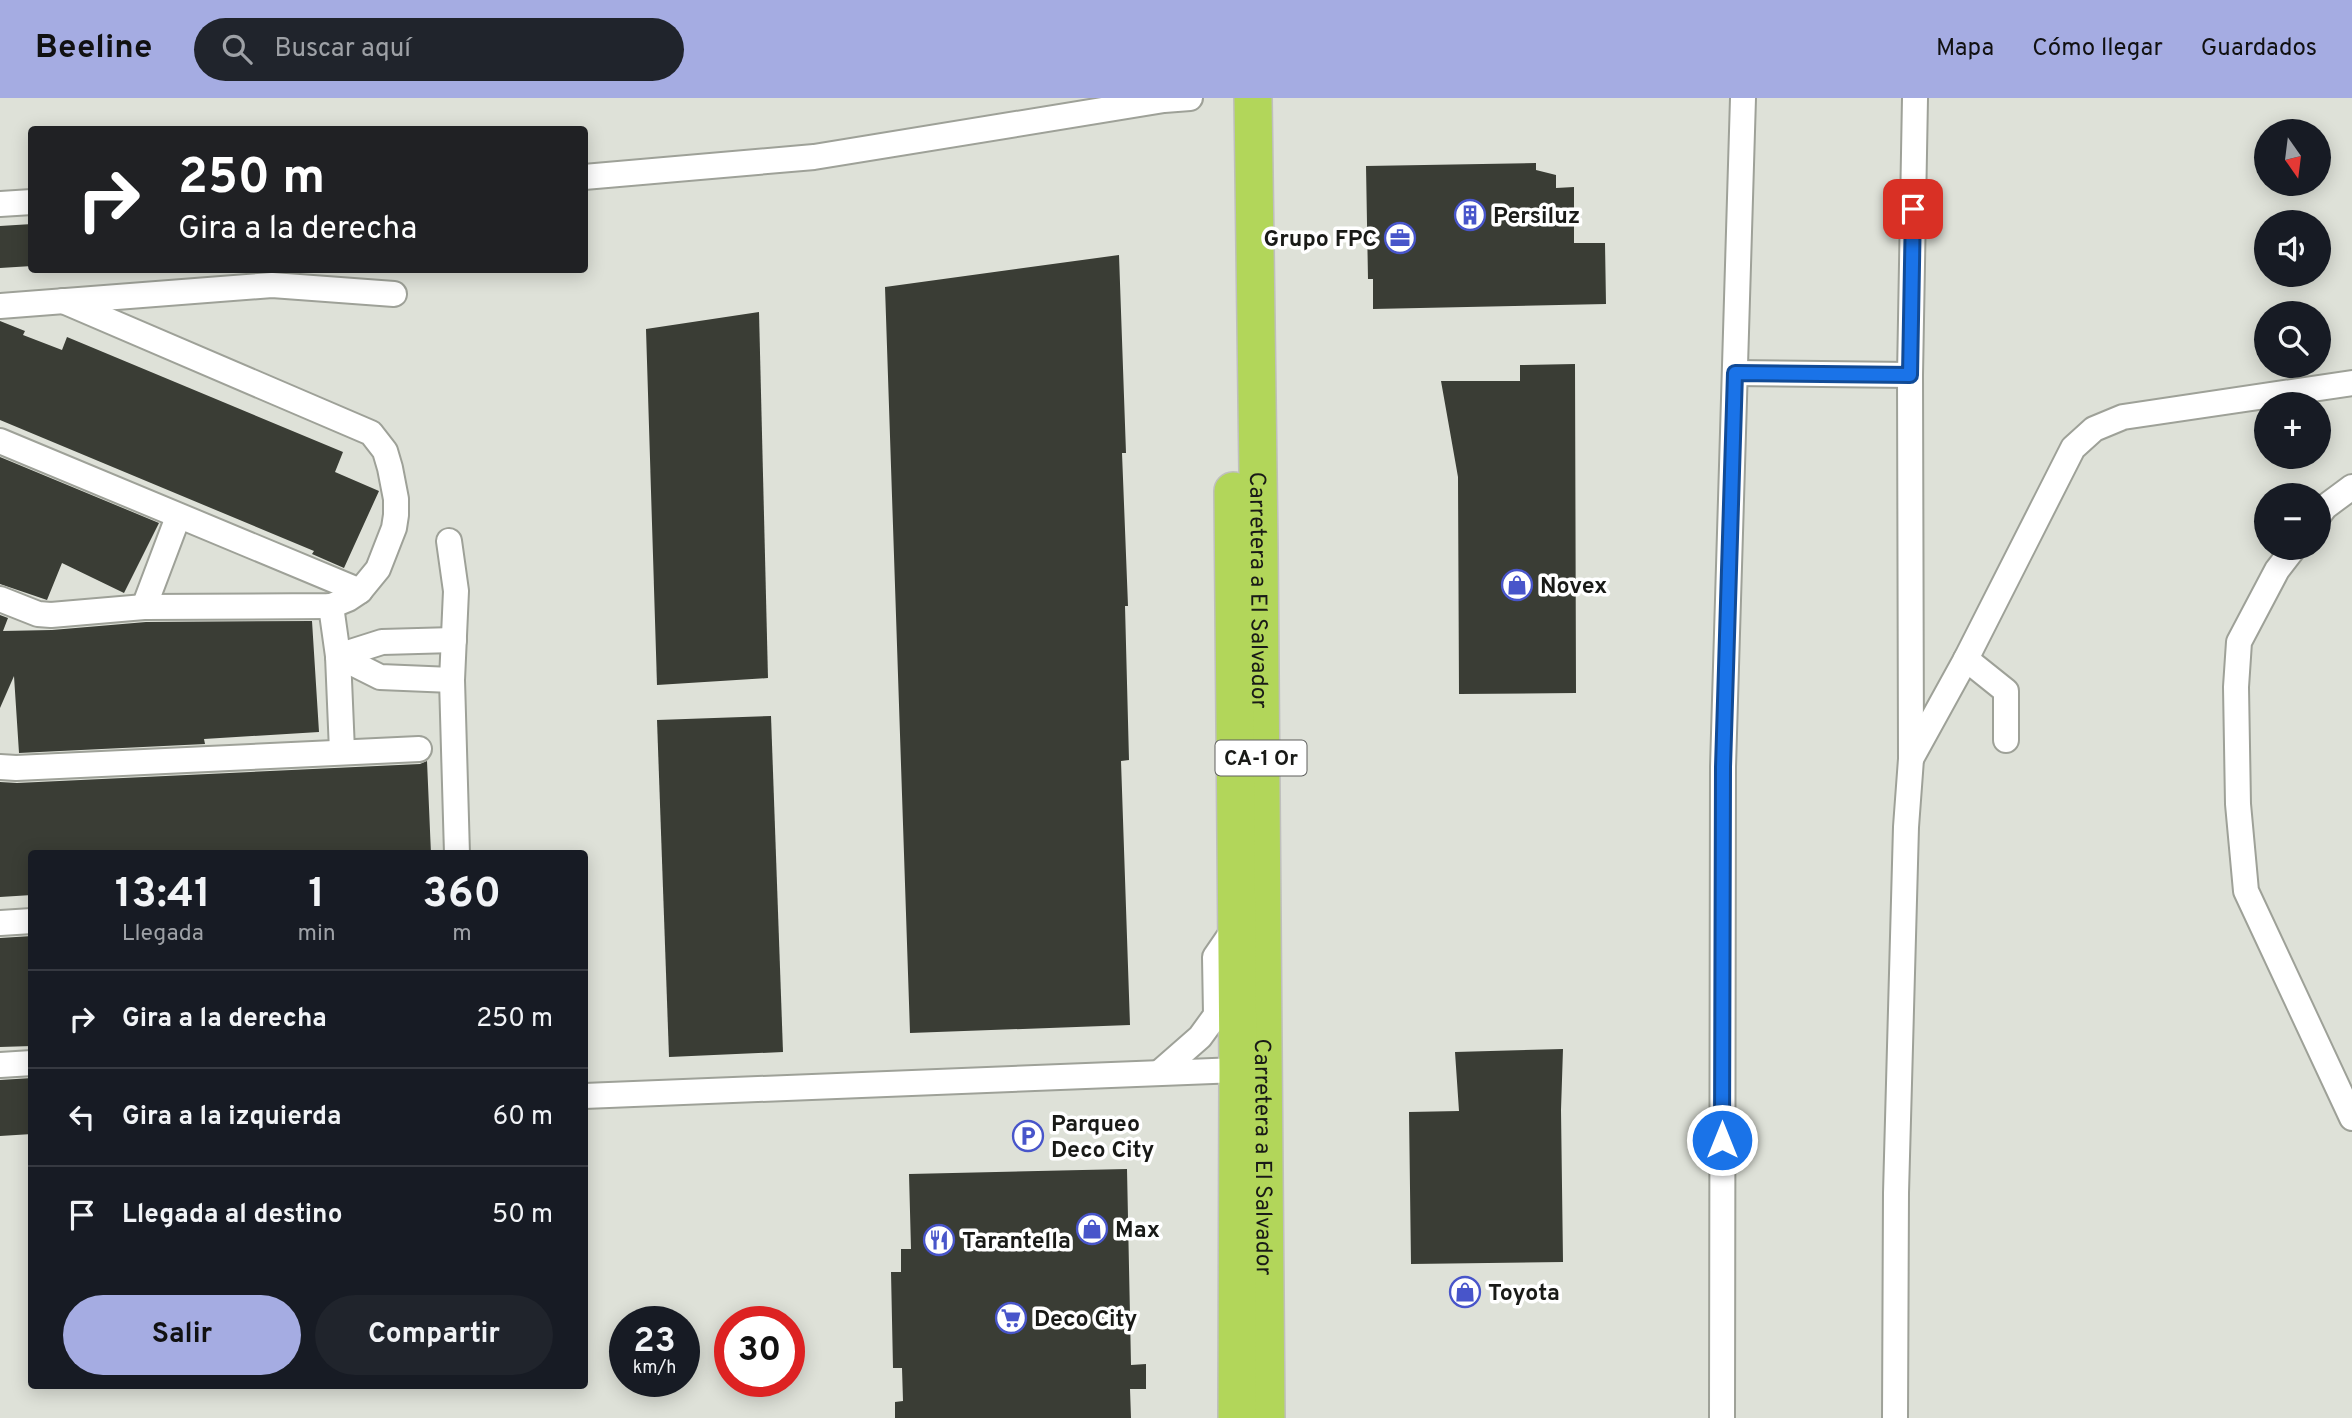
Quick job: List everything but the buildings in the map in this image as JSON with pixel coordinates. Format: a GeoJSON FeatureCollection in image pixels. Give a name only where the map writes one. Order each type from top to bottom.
{"type":"FeatureCollection","features":[{"type":"Feature","properties":{"kind":"highway","name":"Carretera a El Salvador"},"geometry":{"type":"LineString","coordinates":[[1230,98],[1238,1070],[1237,1418]]}},
{"type":"Feature","properties":{"kind":"highway","name":"Carretera a El Salvador"},"geometry":{"type":"LineString","coordinates":[[1253,98],[1260,562],[1266,1418]]}},
{"type":"Feature","properties":{"kind":"street"},"geometry":{"type":"LineString","coordinates":[[588,177],[814,157],[1190,98]]}},
{"type":"Feature","properties":{"kind":"street"},"geometry":{"type":"LineString","coordinates":[[1722,1418],[1723,767],[1743,98]]}},
{"type":"Feature","properties":{"kind":"street"},"geometry":{"type":"LineString","coordinates":[[1895,1418],[1896,1193],[1906,827],[1911,760],[1910,375],[1915,98]]}},
{"type":"Feature","properties":{"kind":"street"},"geometry":{"type":"LineString","coordinates":[[0,204],[28,202]]}},
{"type":"Feature","properties":{"kind":"street"},"geometry":{"type":"LineString","coordinates":[[0,306],[272,285],[394,294]]}},
{"type":"Feature","properties":{"kind":"street"},"geometry":{"type":"LineString","coordinates":[[0,599],[38,614],[51,615],[144,607],[331,606],[360,591],[378,569],[394,528],[396,499],[388,460],[385,451],[371,433],[63,301]]}},
{"type":"Feature","properties":{"kind":"street"},"geometry":{"type":"LineString","coordinates":[[1735,373],[1910,375]]}},
{"type":"Feature","properties":{"kind":"street"},"geometry":{"type":"LineString","coordinates":[[1911,760],[1966,659],[2073,447],[2094,429],[2123,417],[2352,383]]}},
{"type":"Feature","properties":{"kind":"street"},"geometry":{"type":"LineString","coordinates":[[0,441],[360,591]]}},
{"type":"Feature","properties":{"kind":"street"},"geometry":{"type":"LineString","coordinates":[[2331,503],[2352,487]]}},
{"type":"Feature","properties":{"kind":"street"},"geometry":{"type":"LineString","coordinates":[[144,607],[178,517]]}},
{"type":"Feature","properties":{"kind":"street"},"geometry":{"type":"LineString","coordinates":[[449,541],[456,590],[452,680],[457,850]]}},
{"type":"Feature","properties":{"kind":"street"},"geometry":{"type":"LineString","coordinates":[[2285,560],[2239,642],[2236,687],[2238,803],[2246,891],[2352,1118]]}},
{"type":"Feature","properties":{"kind":"street"},"geometry":{"type":"LineString","coordinates":[[331,606],[338,656],[342,751]]}},
{"type":"Feature","properties":{"kind":"street"},"geometry":{"type":"LineString","coordinates":[[338,656],[382,642],[454,640]]}},
{"type":"Feature","properties":{"kind":"street"},"geometry":{"type":"LineString","coordinates":[[338,656],[380,677],[452,680]]}},
{"type":"Feature","properties":{"kind":"street"},"geometry":{"type":"LineString","coordinates":[[1966,659],[2006,691],[2006,740]]}},
{"type":"Feature","properties":{"kind":"street"},"geometry":{"type":"LineString","coordinates":[[0,767],[419,749]]}},
{"type":"Feature","properties":{"kind":"street"},"geometry":{"type":"LineString","coordinates":[[0,923],[28,921]]}},
{"type":"Feature","properties":{"kind":"street"},"geometry":{"type":"LineString","coordinates":[[1160,1072],[1200,1037],[1216,1015],[1215,957],[1237,925]]}},
{"type":"Feature","properties":{"kind":"street"},"geometry":{"type":"LineString","coordinates":[[0,1065],[28,1063]]}},
{"type":"Feature","properties":{"kind":"street"},"geometry":{"type":"LineString","coordinates":[[588,1096],[1238,1070]]}},
{"type":"Feature","properties":{"kind":"place","name":"Persiluz"},"geometry":{"type":"Point","coordinates":[1470,215]}},
{"type":"Feature","properties":{"kind":"place","name":"Grupo FPC"},"geometry":{"type":"Point","coordinates":[1400,238]}},
{"type":"Feature","properties":{"kind":"place","name":"Novex"},"geometry":{"type":"Point","coordinates":[1517,585]}},
{"type":"Feature","properties":{"kind":"place","name":"Parqueo Deco City"},"geometry":{"type":"Point","coordinates":[1028,1136]}},
{"type":"Feature","properties":{"kind":"place","name":"Max"},"geometry":{"type":"Point","coordinates":[1092,1229]}},
{"type":"Feature","properties":{"kind":"place","name":"Tarantella"},"geometry":{"type":"Point","coordinates":[939,1240]}},
{"type":"Feature","properties":{"kind":"place","name":"Toyota"},"geometry":{"type":"Point","coordinates":[1465,1292]}},
{"type":"Feature","properties":{"kind":"place","name":"Deco City"},"geometry":{"type":"Point","coordinates":[1011,1318]}},
{"type":"Feature","properties":{"kind":"route"},"geometry":{"type":"LineString","coordinates":[[1722,1140],[1723,767],[1735,373],[1910,375],[1913,209]]}}]}
